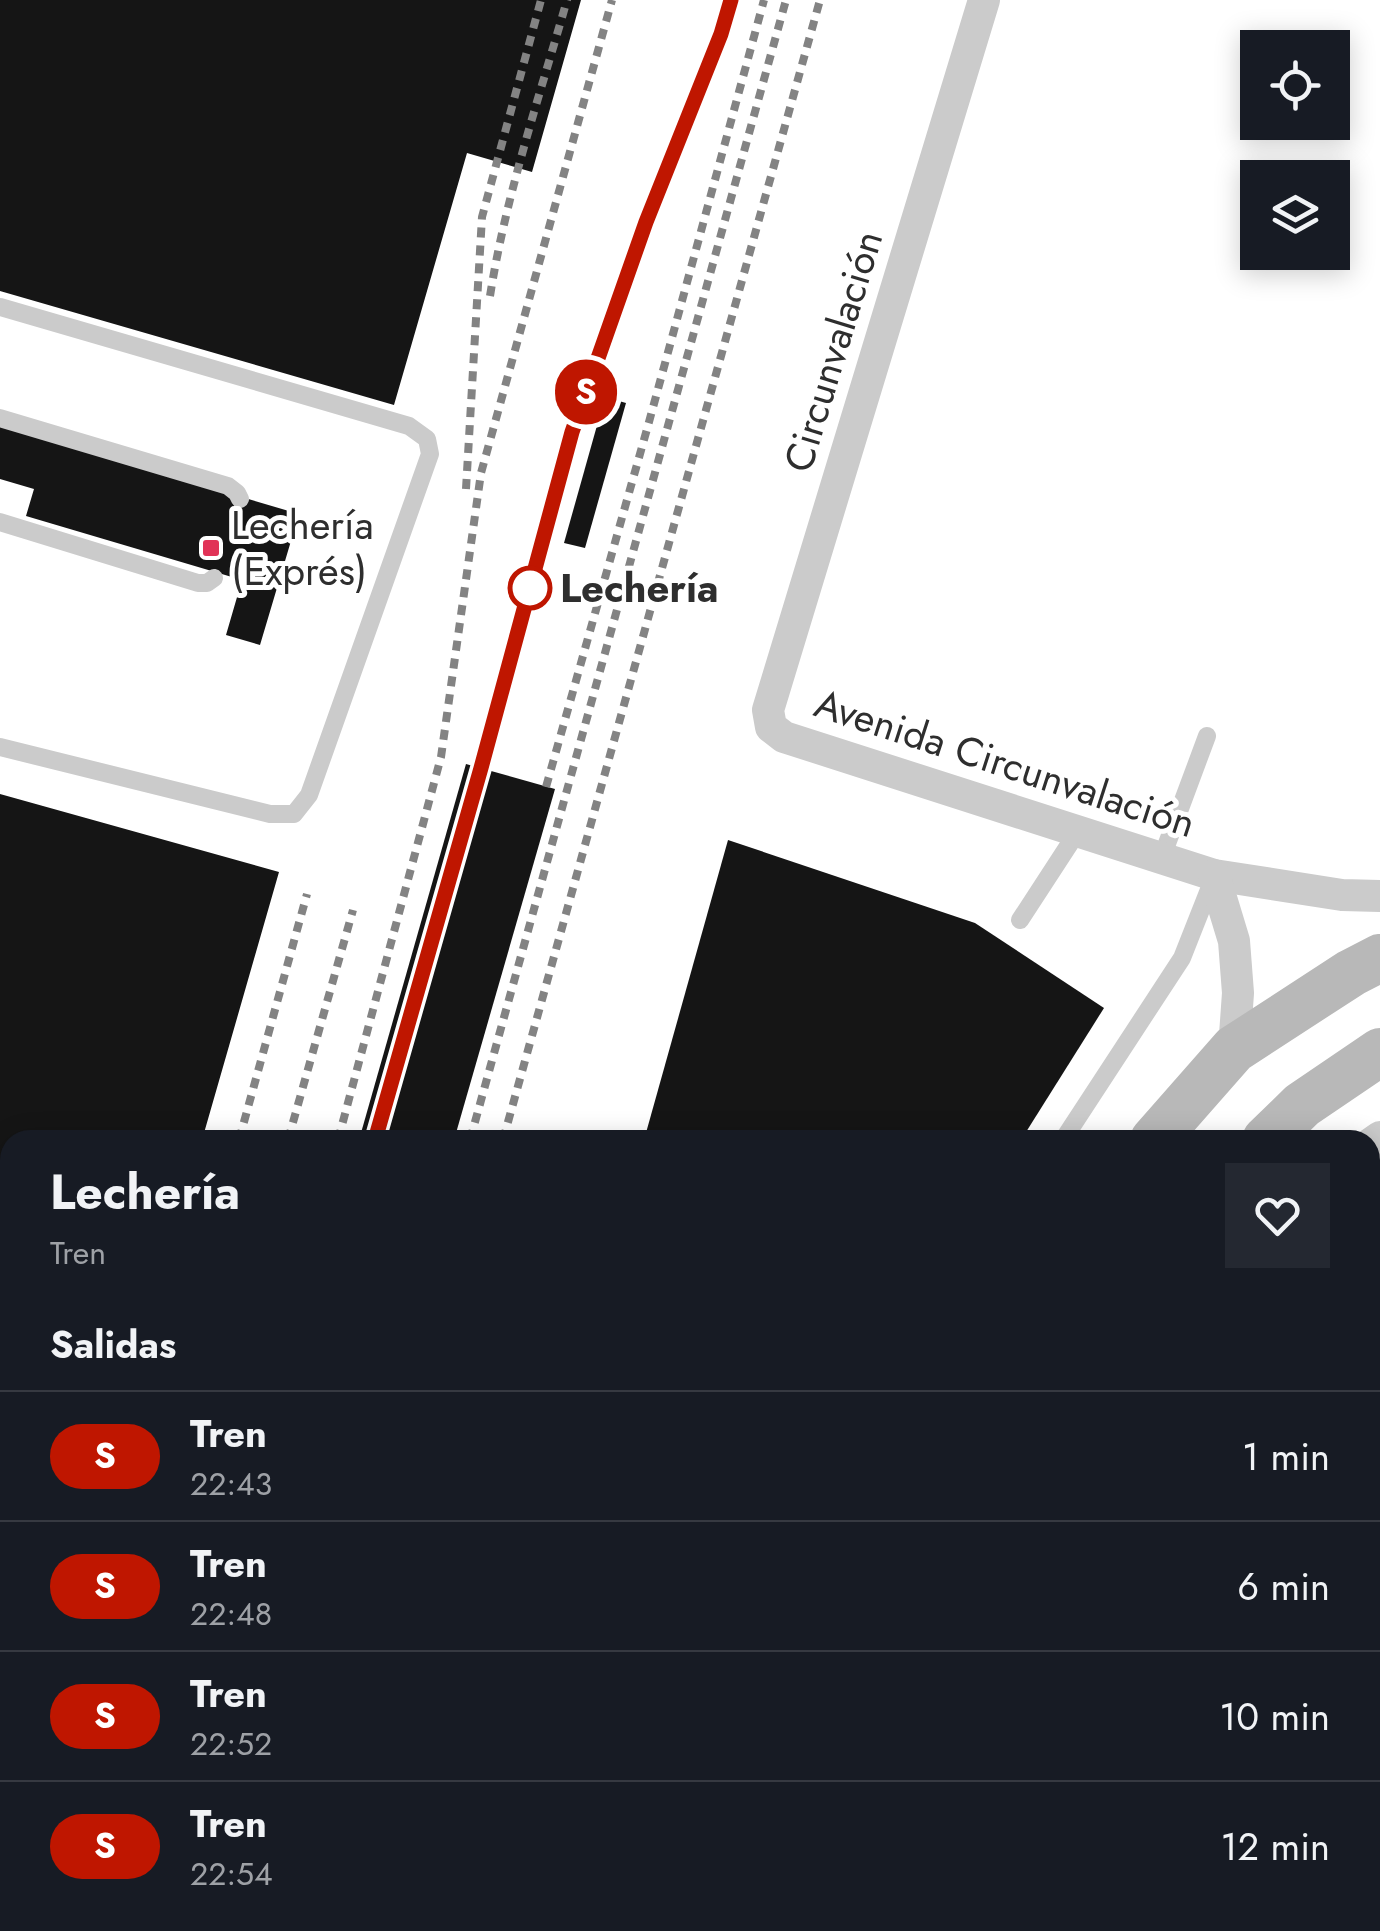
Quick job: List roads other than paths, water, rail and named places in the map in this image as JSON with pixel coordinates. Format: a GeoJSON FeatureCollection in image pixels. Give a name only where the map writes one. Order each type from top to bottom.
{"type":"FeatureCollection","features":[{"type":"Feature","properties":{"kind":"main road"},"geometry":{"type":"LineString","coordinates":[[1163,1130],[1234,1049],[1380,958]]}},
{"type":"Feature","properties":{"kind":"main road"},"geometry":{"type":"LineString","coordinates":[[1276,1130],[1302,1105],[1380,1052]]}},
{"type":"Feature","properties":{"kind":"street","name":"Circunvalación"},"geometry":{"type":"LineString","coordinates":[[771,728],[768,710],[984,0]]}},
{"type":"Feature","properties":{"kind":"street","name":"Avenida Circunvalación"},"geometry":{"type":"LineString","coordinates":[[771,728],[784,737],[1214,875],[1342,895],[1380,896]]}},
{"type":"Feature","properties":{"kind":"street"},"geometry":{"type":"LineString","coordinates":[[1342,895],[1380,869]]}},
{"type":"Feature","properties":{"kind":"street","name":"Avenida Circunvalación"},"geometry":{"type":"LineString","coordinates":[[1214,875],[1234,940],[1238,993],[1234,1049]]}},
{"type":"Feature","properties":{"kind":"lane"},"geometry":{"type":"LineString","coordinates":[[0,307],[409,426],[427,439],[430,454],[308,795],[294,814],[270,814],[0,747]]}},
{"type":"Feature","properties":{"kind":"lane"},"geometry":{"type":"LineString","coordinates":[[0,418],[228,486],[238,493],[240,500]]}},
{"type":"Feature","properties":{"kind":"lane"},"geometry":{"type":"LineString","coordinates":[[0,522],[198,583],[214,578]]}},
{"type":"Feature","properties":{"kind":"lane"},"geometry":{"type":"LineString","coordinates":[[1162,857],[1206,736]]}},
{"type":"Feature","properties":{"kind":"lane"},"geometry":{"type":"LineString","coordinates":[[1020,920],[1078,831]]}},
{"type":"Feature","properties":{"kind":"lane"},"geometry":{"type":"LineString","coordinates":[[1070,1130],[1182,958],[1214,875]]}},
{"type":"Feature","properties":{"kind":"railway"},"geometry":{"type":"LineString","coordinates":[[466,489],[482,217],[541,0]]}},
{"type":"Feature","properties":{"kind":"railway"},"geometry":{"type":"LineString","coordinates":[[490,296],[514,184],[567,0]]}},
{"type":"Feature","properties":{"kind":"railway"},"geometry":{"type":"LineString","coordinates":[[341,1130],[441,757],[481,473],[612,0]]}},
{"type":"Feature","properties":{"kind":"railway"},"geometry":{"type":"LineString","coordinates":[[481,768],[572,432],[646,221],[731,0]]}},
{"type":"Feature","properties":{"kind":"railway"},"geometry":{"type":"LineString","coordinates":[[546,787],[764,0]]}},
{"type":"Feature","properties":{"kind":"railway"},"geometry":{"type":"LineString","coordinates":[[473,1130],[786,0]]}},
{"type":"Feature","properties":{"kind":"railway"},"geometry":{"type":"LineString","coordinates":[[506,1130],[820,0]]}},
{"type":"Feature","properties":{"kind":"railway"},"geometry":{"type":"LineString","coordinates":[[242,1130],[307,894]]}},
{"type":"Feature","properties":{"kind":"railway"},"geometry":{"type":"LineString","coordinates":[[291,1130],[353,910]]}},
{"type":"Feature","properties":{"kind":"train","name":"S"},"geometry":{"type":"LineString","coordinates":[[378,1130],[572,432],[646,222],[731,0]]}},
{"type":"Feature","properties":{"kind":"place","name":"Lechería (Exprés)"},"geometry":{"type":"Point","coordinates":[211,548]}},
{"type":"Feature","properties":{"kind":"place","name":"Lechería"},"geometry":{"type":"Point","coordinates":[530,588]}}]}
